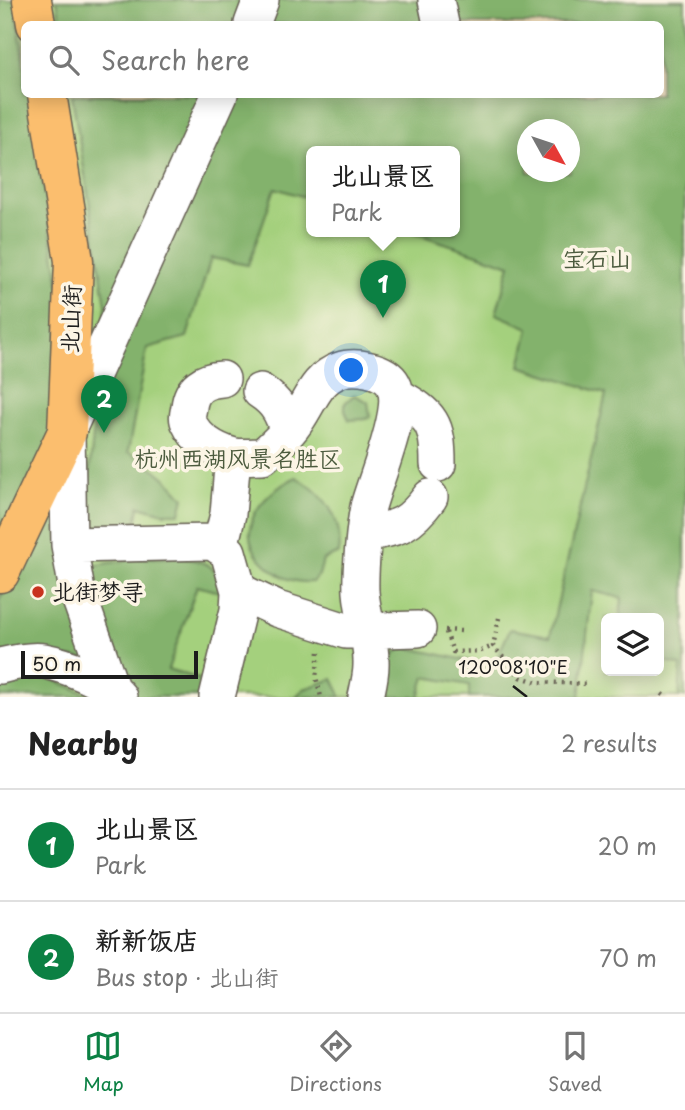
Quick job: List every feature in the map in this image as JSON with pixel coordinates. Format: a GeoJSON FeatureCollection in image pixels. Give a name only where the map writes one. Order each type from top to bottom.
{"type":"FeatureCollection","features":[{"type":"Feature","properties":{"kind":"main road"},"geometry":{"type":"LineString","coordinates":[[32,0],[36,21]]}},
{"type":"Feature","properties":{"kind":"main road","name":"北山街"},"geometry":{"type":"LineString","coordinates":[[0,573],[67,432],[74,261],[48,98]]}},
{"type":"Feature","properties":{"kind":"street"},"geometry":{"type":"LineString","coordinates":[[241,0],[243,21]]}},
{"type":"Feature","properties":{"kind":"street"},"geometry":{"type":"LineString","coordinates":[[253,21],[261,0]]}},
{"type":"Feature","properties":{"kind":"street"},"geometry":{"type":"LineString","coordinates":[[436,0],[440,21]]}},
{"type":"Feature","properties":{"kind":"street"},"geometry":{"type":"LineString","coordinates":[[115,693],[77,591],[69,545],[67,432],[218,98]]}},
{"type":"Feature","properties":{"kind":"street"},"geometry":{"type":"LineString","coordinates":[[222,379],[213,379],[197,386],[190,399],[187,420],[195,435],[209,446],[233,456],[263,456],[299,418],[313,391],[326,377],[341,369],[380,372],[393,382],[397,396],[396,415],[368,509],[361,590],[371,665],[366,697]]}},
{"type":"Feature","properties":{"kind":"street"},"geometry":{"type":"LineString","coordinates":[[260,391],[282,410],[288,431]]}},
{"type":"Feature","properties":{"kind":"street"},"geometry":{"type":"LineString","coordinates":[[366,533],[391,530],[406,524],[420,511],[434,480],[436,427],[426,413],[397,396]]}},
{"type":"Feature","properties":{"kind":"street"},"geometry":{"type":"LineString","coordinates":[[220,547],[228,514],[233,456]]}},
{"type":"Feature","properties":{"kind":"street"},"geometry":{"type":"LineString","coordinates":[[69,545],[212,542],[228,552],[239,591],[238,610],[217,697]]}},
{"type":"Feature","properties":{"kind":"street"},"geometry":{"type":"LineString","coordinates":[[239,591],[277,609],[346,631],[432,630]]}},
{"type":"Feature","properties":{"kind":"street"},"geometry":{"type":"LineString","coordinates":[[0,666],[42,660],[76,672],[115,693]]}},
{"type":"Feature","properties":{"kind":"path"},"geometry":{"type":"LineString","coordinates":[[493,646],[499,618]]}},
{"type":"Feature","properties":{"kind":"path"},"geometry":{"type":"LineString","coordinates":[[321,697],[316,677],[317,658],[330,626]]}},
{"type":"Feature","properties":{"kind":"path"},"geometry":{"type":"LineString","coordinates":[[432,630],[453,652],[481,650],[493,646]]}},
{"type":"Feature","properties":{"kind":"path"},"geometry":{"type":"LineString","coordinates":[[493,646],[520,677],[536,682],[589,684]]}},
{"type":"Feature","properties":{"kind":"green space","name":"杭州西湖风景名胜区"},"geometry":{"type":"Polygon","coordinates":[[[0,0],[685,0],[685,697],[0,697],[0,0]]]}},
{"type":"Feature","properties":{"kind":"green space"},"geometry":{"type":"Polygon","coordinates":[[[0,0],[15,0],[21,44],[21,98],[29,98],[61,296],[53,439],[0,549],[0,0]]]}},
{"type":"Feature","properties":{"kind":"green space","name":"宝石山"},"geometry":{"type":"Polygon","coordinates":[[[57,0],[685,0],[685,697],[679,697],[681,666],[664,661],[664,613],[620,613],[622,598],[592,591],[580,697],[469,697],[469,685],[425,677],[419,697],[385,697],[394,653],[405,647],[493,666],[510,629],[550,636],[606,394],[520,366],[529,328],[496,314],[510,265],[427,237],[460,237],[460,146],[306,146],[306,197],[275,188],[248,265],[211,258],[187,337],[147,348],[128,452],[158,472],[184,498],[180,513],[164,513],[139,506],[136,526],[94,532],[84,527],[106,305],[72,98],[664,98],[664,21],[60,21],[57,0]]]}},
{"type":"Feature","properties":{"kind":"green space"},"geometry":{"type":"Polygon","coordinates":[[[354,395],[368,402],[370,416],[366,419],[349,420],[345,403],[354,395]]]}},
{"type":"Feature","properties":{"kind":"green space"},"geometry":{"type":"Polygon","coordinates":[[[296,477],[316,491],[330,509],[338,529],[339,553],[323,560],[319,575],[312,582],[285,578],[258,556],[251,543],[253,517],[260,505],[282,485],[296,477]]]}},
{"type":"Feature","properties":{"kind":"green space"},"geometry":{"type":"Polygon","coordinates":[[[52,507],[90,659],[0,653],[0,599],[44,510],[52,507]]]}},
{"type":"Feature","properties":{"kind":"green space"},"geometry":{"type":"Polygon","coordinates":[[[142,558],[192,560],[210,566],[216,572],[224,593],[197,586],[168,669],[205,681],[201,697],[133,697],[121,662],[88,591],[90,566],[142,558]]]}},
{"type":"Feature","properties":{"kind":"green space"},"geometry":{"type":"Polygon","coordinates":[[[37,672],[93,697],[0,697],[0,681],[37,672]]]}},
{"type":"Feature","properties":{"kind":"green space"},"geometry":{"type":"Polygon","coordinates":[[[333,679],[340,697],[295,697],[304,689],[333,679]]]}},
{"type":"Feature","properties":{"kind":"place","name":"北山景区"},"geometry":{"type":"Point","coordinates":[383,318]}},
{"type":"Feature","properties":{"kind":"place","name":"新新饭店"},"geometry":{"type":"Point","coordinates":[104,433]}},
{"type":"Feature","properties":{"kind":"place","name":"北街梦寻"},"geometry":{"type":"Point","coordinates":[38,592]}}]}
